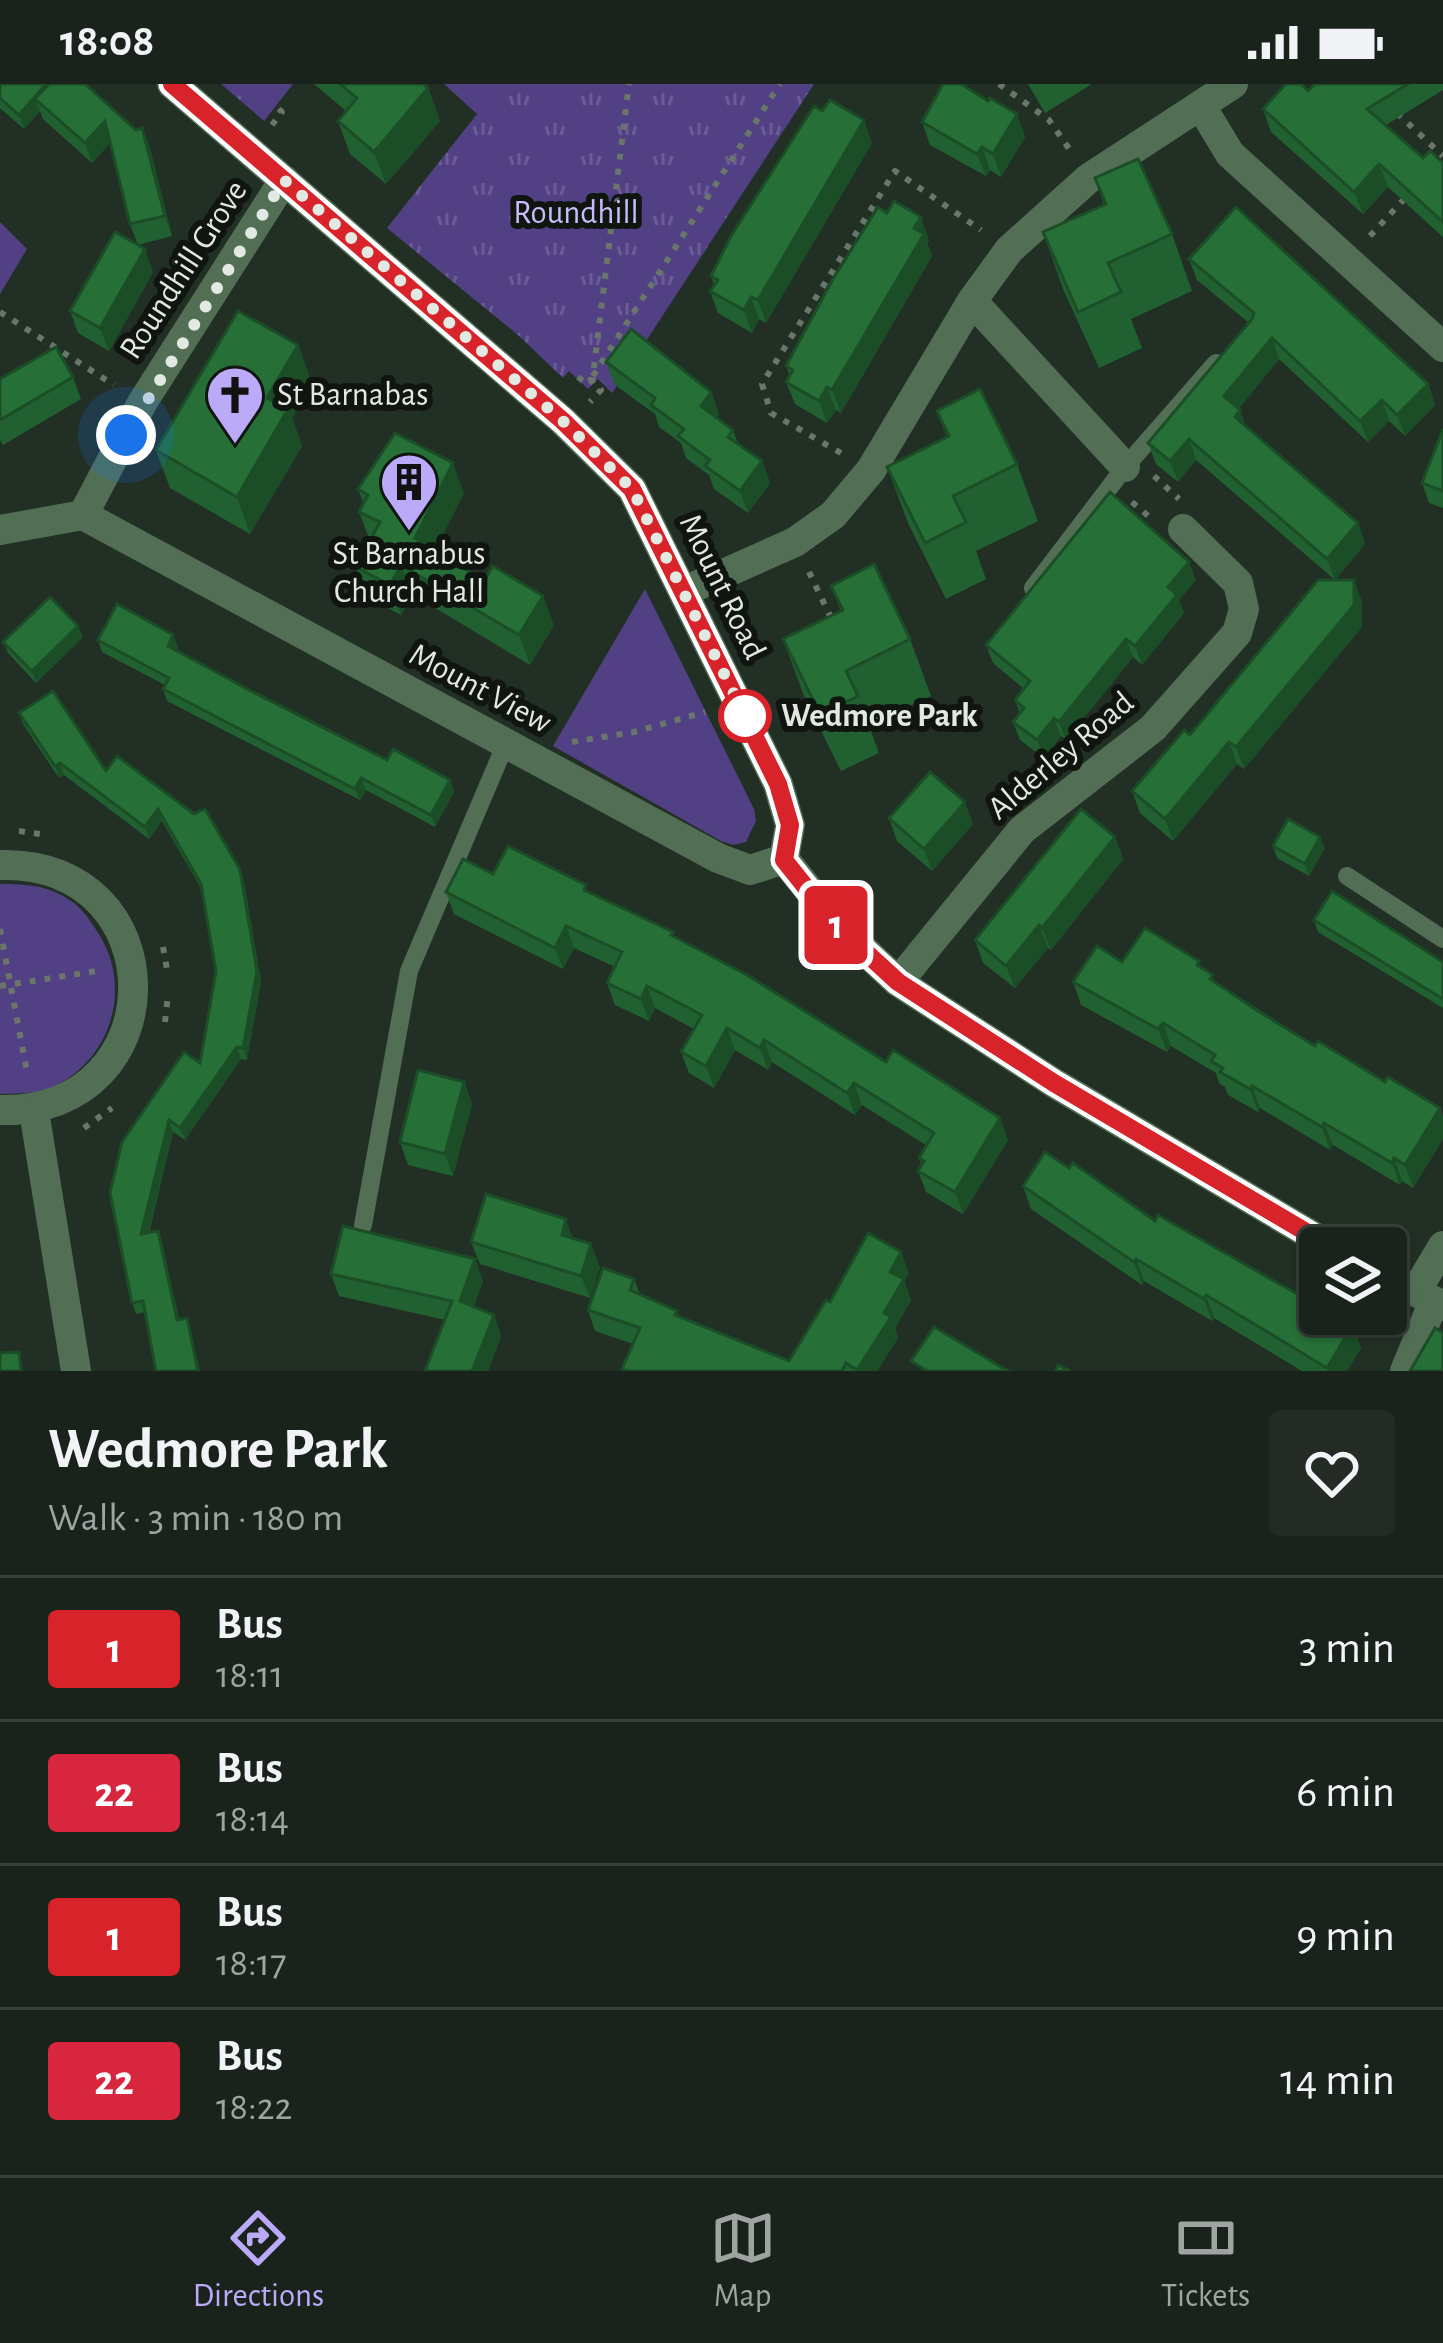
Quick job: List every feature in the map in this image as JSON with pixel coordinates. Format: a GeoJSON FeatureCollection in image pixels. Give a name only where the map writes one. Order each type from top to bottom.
{"type":"FeatureCollection","features":[{"type":"Feature","properties":{"kind":"street","name":"Mount Road"},"geometry":{"type":"LineString","coordinates":[[172,84],[632,489],[778,784],[790,825],[784,860]]}},
{"type":"Feature","properties":{"kind":"street"},"geometry":{"type":"LineString","coordinates":[[685,591],[795,542],[833,515],[871,470],[972,302],[1009,250],[1089,178],[1233,84]]}},
{"type":"Feature","properties":{"kind":"street"},"geometry":{"type":"LineString","coordinates":[[1201,106],[1230,154],[1443,347]]}},
{"type":"Feature","properties":{"kind":"street","name":"Roundhill Grove"},"geometry":{"type":"LineString","coordinates":[[83,515],[142,403],[284,180]]}},
{"type":"Feature","properties":{"kind":"street"},"geometry":{"type":"LineString","coordinates":[[972,302],[1123,469]]}},
{"type":"Feature","properties":{"kind":"street"},"geometry":{"type":"LineString","coordinates":[[0,530],[83,515]]}},
{"type":"Feature","properties":{"kind":"street","name":"Mount View"},"geometry":{"type":"LineString","coordinates":[[83,515],[718,858],[750,870],[784,860]]}},
{"type":"Feature","properties":{"kind":"street","name":"Alderley Road"},"geometry":{"type":"LineString","coordinates":[[898,982],[1022,830],[1153,728],[1237,633],[1244,609],[1238,584],[1183,529]]}},
{"type":"Feature","properties":{"kind":"street"},"geometry":{"type":"LineString","coordinates":[[784,860],[836,925],[898,982],[1054,1083],[1299,1228]]}},
{"type":"Feature","properties":{"kind":"street"},"geometry":{"type":"LineString","coordinates":[[0,865],[30,864],[66,875],[92,892],[125,937],[134,1006],[118,1052],[102,1073],[64,1100],[34,1111],[0,1110]]}},
{"type":"Feature","properties":{"kind":"street"},"geometry":{"type":"LineString","coordinates":[[34,1111],[76,1371]]}},
{"type":"Feature","properties":{"kind":"street"},"geometry":{"type":"LineString","coordinates":[[1405,1371],[1431,1300],[1443,1246]]}},
{"type":"Feature","properties":{"kind":"lane"},"geometry":{"type":"LineString","coordinates":[[1026,597],[1123,469],[1219,359]]}},
{"type":"Feature","properties":{"kind":"lane"},"geometry":{"type":"LineString","coordinates":[[363,1225],[409,971],[514,748]]}},
{"type":"Feature","properties":{"kind":"lane"},"geometry":{"type":"LineString","coordinates":[[1347,876],[1443,939]]}},
{"type":"Feature","properties":{"kind":"path"},"geometry":{"type":"LineString","coordinates":[[629,84],[593,379],[780,84]]}},
{"type":"Feature","properties":{"kind":"path"},"geometry":{"type":"LineString","coordinates":[[999,84],[1049,120],[1089,178]]}},
{"type":"Feature","properties":{"kind":"path"},"geometry":{"type":"LineString","coordinates":[[1394,111],[1443,156]]}},
{"type":"Feature","properties":{"kind":"path"},"geometry":{"type":"LineString","coordinates":[[871,470],[771,413],[762,384],[895,171],[1009,250]]}},
{"type":"Feature","properties":{"kind":"path"},"geometry":{"type":"LineString","coordinates":[[1347,260],[1411,192]]}},
{"type":"Feature","properties":{"kind":"path"},"geometry":{"type":"LineString","coordinates":[[0,312],[142,403]]}},
{"type":"Feature","properties":{"kind":"path"},"geometry":{"type":"LineString","coordinates":[[1123,469],[1180,500],[1183,529],[1160,527],[1123,469]]}},
{"type":"Feature","properties":{"kind":"path"},"geometry":{"type":"LineString","coordinates":[[795,542],[833,622]]}},
{"type":"Feature","properties":{"kind":"path"},"geometry":{"type":"LineString","coordinates":[[514,748],[634,732],[714,710]]}},
{"type":"Feature","properties":{"kind":"path"},"geometry":{"type":"LineString","coordinates":[[0,928],[34,1111]]}},
{"type":"Feature","properties":{"kind":"path"},"geometry":{"type":"LineString","coordinates":[[0,986],[167,960]]}},
{"type":"Feature","properties":{"kind":"green space"},"geometry":{"type":"Polygon","coordinates":[[[221,84],[293,84],[264,121],[221,84]]]}},
{"type":"Feature","properties":{"kind":"green space","name":"Roundhill"},"geometry":{"type":"Polygon","coordinates":[[[444,84],[814,84],[612,393],[598,379],[588,389],[569,371],[563,378],[387,228],[477,114],[444,84]]]}},
{"type":"Feature","properties":{"kind":"green space"},"geometry":{"type":"Polygon","coordinates":[[[0,222],[27,249],[0,294],[0,222]]]}},
{"type":"Feature","properties":{"kind":"green space"},"geometry":{"type":"Polygon","coordinates":[[[645,589],[754,809],[756,821],[746,842],[721,841],[553,746],[645,589]]]}},
{"type":"Feature","properties":{"kind":"green space"},"geometry":{"type":"Polygon","coordinates":[[[0,884],[40,887],[75,904],[100,936],[114,978],[110,1020],[90,1058],[55,1086],[35,1092],[0,1094],[0,884]]]}},
{"type":"Feature","properties":{"kind":"building"},"geometry":{"type":"Polygon","coordinates":[[[0,84],[46,84],[19,115],[0,98],[0,84]]]}},
{"type":"Feature","properties":{"kind":"building"},"geometry":{"type":"Polygon","coordinates":[[[49,84],[85,84],[136,130],[142,128],[165,216],[130,224],[105,121],[85,143],[35,99],[49,84]]]}},
{"type":"Feature","properties":{"kind":"building"},"geometry":{"type":"Polygon","coordinates":[[[340,84],[423,84],[428,88],[374,152],[338,121],[357,98],[340,84]]]}},
{"type":"Feature","properties":{"kind":"building"},"geometry":{"type":"Polygon","coordinates":[[[943,84],[961,84],[1017,114],[993,154],[982,147],[977,154],[922,122],[943,84]]]}},
{"type":"Feature","properties":{"kind":"building"},"geometry":{"type":"Polygon","coordinates":[[[1286,84],[1301,84],[1308,91],[1315,84],[1408,84],[1367,109],[1423,158],[1430,151],[1443,163],[1443,222],[1379,164],[1354,192],[1263,109],[1286,84]]]}},
{"type":"Feature","properties":{"kind":"building"},"geometry":{"type":"Polygon","coordinates":[[[830,100],[864,120],[758,300],[751,297],[744,310],[710,291],[718,280],[711,276],[731,236],[814,106],[822,111],[830,100]]]}},
{"type":"Feature","properties":{"kind":"building"},"geometry":{"type":"Polygon","coordinates":[[[1138,159],[1172,234],[1108,263],[1121,292],[1078,312],[1043,232],[1106,204],[1095,178],[1138,159]]]}},
{"type":"Feature","properties":{"kind":"building"},"geometry":{"type":"Polygon","coordinates":[[[894,201],[921,217],[914,228],[924,234],[832,390],[827,387],[819,401],[786,382],[793,370],[786,366],[878,207],[887,213],[894,201]]]}},
{"type":"Feature","properties":{"kind":"building"},"geometry":{"type":"Polygon","coordinates":[[[1236,207],[1428,384],[1397,415],[1382,400],[1360,421],[1272,338],[1224,396],[1240,410],[1235,417],[1358,523],[1327,559],[1189,439],[1170,461],[1148,443],[1252,319],[1254,313],[1189,259],[1236,207]]]}},
{"type":"Feature","properties":{"kind":"building"},"geometry":{"type":"Polygon","coordinates":[[[115,232],[145,249],[100,328],[70,311],[115,232]]]}},
{"type":"Feature","properties":{"kind":"building"},"geometry":{"type":"Polygon","coordinates":[[[238,311],[298,345],[267,398],[288,409],[237,497],[156,450],[238,311]]]}},
{"type":"Feature","properties":{"kind":"building"},"geometry":{"type":"Polygon","coordinates":[[[631,329],[711,392],[701,406],[733,430],[728,437],[762,461],[740,491],[705,466],[710,460],[678,436],[684,429],[651,405],[655,398],[606,362],[631,329]]]}},
{"type":"Feature","properties":{"kind":"building"},"geometry":{"type":"Polygon","coordinates":[[[56,347],[73,377],[0,420],[0,379],[56,347]]]}},
{"type":"Feature","properties":{"kind":"building"},"geometry":{"type":"Polygon","coordinates":[[[980,389],[1017,464],[953,496],[966,522],[925,543],[887,467],[949,436],[937,411],[980,389]]]}},
{"type":"Feature","properties":{"kind":"building"},"geometry":{"type":"Polygon","coordinates":[[[1443,429],[1443,491],[1422,483],[1443,429]]]}},
{"type":"Feature","properties":{"kind":"building"},"geometry":{"type":"Polygon","coordinates":[[[395,433],[453,463],[415,538],[484,581],[493,566],[543,596],[519,635],[401,565],[390,585],[356,567],[380,522],[359,512],[368,495],[358,489],[395,433]]]}},
{"type":"Feature","properties":{"kind":"building"},"geometry":{"type":"Polygon","coordinates":[[[1110,492],[1189,562],[1168,587],[1177,595],[1135,646],[1126,639],[1059,722],[1054,718],[1037,740],[1013,722],[1024,708],[1015,700],[1030,681],[986,645],[1110,492]]]}},
{"type":"Feature","properties":{"kind":"building"},"geometry":{"type":"Polygon","coordinates":[[[874,564],[910,639],[846,671],[858,696],[820,714],[783,639],[843,610],[831,586],[874,564]]]}},
{"type":"Feature","properties":{"kind":"building"},"geometry":{"type":"Polygon","coordinates":[[[1318,580],[1354,580],[1354,605],[1236,747],[1229,742],[1165,819],[1132,791],[1184,730],[1190,735],[1318,580]]]}},
{"type":"Feature","properties":{"kind":"building"},"geometry":{"type":"Polygon","coordinates":[[[50,597],[78,626],[32,671],[3,642],[50,597]]]}},
{"type":"Feature","properties":{"kind":"building"},"geometry":{"type":"Polygon","coordinates":[[[117,604],[173,635],[168,646],[249,690],[387,760],[393,749],[450,780],[431,815],[361,778],[355,789],[163,689],[169,678],[98,640],[117,604]]]}},
{"type":"Feature","properties":{"kind":"building"},"geometry":{"type":"Polygon","coordinates":[[[53,691],[106,771],[117,756],[194,814],[205,809],[240,870],[257,971],[243,1048],[237,1047],[180,1128],[169,1120],[141,1234],[158,1231],[177,1320],[187,1318],[198,1371],[156,1371],[143,1301],[132,1303],[110,1193],[122,1142],[184,1052],[200,1063],[216,971],[201,884],[158,809],[145,827],[60,763],[55,766],[19,713],[53,691]]]}},
{"type":"Feature","properties":{"kind":"building"},"geometry":{"type":"Polygon","coordinates":[[[930,772],[965,802],[924,849],[889,818],[930,772]]]}},
{"type":"Feature","properties":{"kind":"building"},"geometry":{"type":"Polygon","coordinates":[[[1081,809],[1115,837],[1006,966],[975,940],[1081,809]]]}},
{"type":"Feature","properties":{"kind":"building"},"geometry":{"type":"Polygon","coordinates":[[[1288,819],[1320,837],[1305,864],[1273,846],[1288,819]]]}},
{"type":"Feature","properties":{"kind":"building"},"geometry":{"type":"Polygon","coordinates":[[[508,846],[586,885],[584,890],[673,932],[671,935],[747,975],[886,1062],[893,1050],[1000,1118],[955,1192],[918,1171],[924,1161],[919,1158],[934,1133],[854,1083],[847,1093],[764,1040],[760,1048],[727,1028],[706,1066],[681,1052],[702,1015],[647,986],[641,999],[607,983],[622,952],[566,926],[555,948],[446,892],[463,859],[493,874],[508,846]]]}},
{"type":"Feature","properties":{"kind":"building"},"geometry":{"type":"Polygon","coordinates":[[[1332,891],[1443,962],[1443,999],[1314,920],[1332,891]]]}},
{"type":"Feature","properties":{"kind":"building"},"geometry":{"type":"Polygon","coordinates":[[[1145,928],[1199,961],[1197,965],[1213,975],[1210,979],[1315,1046],[1318,1041],[1385,1082],[1388,1077],[1440,1108],[1405,1165],[1394,1158],[1392,1163],[1324,1123],[1322,1127],[1250,1089],[1220,1072],[1223,1068],[1211,1061],[1215,1055],[1163,1023],[1158,1029],[1073,982],[1097,946],[1122,962],[1145,928]]]}},
{"type":"Feature","properties":{"kind":"building"},"geometry":{"type":"Polygon","coordinates":[[[418,1070],[464,1082],[445,1154],[400,1142],[418,1070]]]}},
{"type":"Feature","properties":{"kind":"building"},"geometry":{"type":"Polygon","coordinates":[[[1045,1152],[1069,1168],[1073,1163],[1155,1221],[1158,1215],[1299,1295],[1299,1335],[1347,1335],[1327,1368],[1206,1295],[1204,1299],[1134,1262],[1023,1186],[1045,1152]]]}},
{"type":"Feature","properties":{"kind":"building"},"geometry":{"type":"Polygon","coordinates":[[[486,1194],[566,1219],[562,1235],[591,1244],[581,1276],[471,1242],[486,1194]]]}},
{"type":"Feature","properties":{"kind":"building"},"geometry":{"type":"Polygon","coordinates":[[[343,1226],[475,1259],[460,1301],[494,1315],[472,1371],[425,1371],[452,1301],[331,1274],[343,1226]]]}},
{"type":"Feature","properties":{"kind":"building"},"geometry":{"type":"Polygon","coordinates":[[[868,1233],[901,1252],[890,1272],[904,1279],[884,1313],[891,1317],[857,1370],[846,1363],[842,1371],[628,1371],[622,1369],[640,1328],[588,1310],[603,1268],[634,1279],[630,1290],[677,1311],[675,1315],[789,1361],[826,1300],[830,1302],[868,1233]]]}},
{"type":"Feature","properties":{"kind":"building"},"geometry":{"type":"Polygon","coordinates":[[[934,1327],[1008,1371],[927,1371],[911,1361],[934,1327]]]}},
{"type":"Feature","properties":{"kind":"building"},"geometry":{"type":"Polygon","coordinates":[[[1435,1328],[1443,1333],[1443,1371],[1410,1371],[1435,1328]]]}},
{"type":"Feature","properties":{"kind":"building"},"geometry":{"type":"Polygon","coordinates":[[[19,1352],[21,1371],[0,1371],[0,1353],[19,1352]]]}},
{"type":"Feature","properties":{"kind":"bus line","name":"1"},"geometry":{"type":"LineString","coordinates":[[172,84],[563,421],[632,489],[778,784],[790,825],[784,860],[836,925],[898,982],[1054,1083],[1299,1230]]}},
{"type":"Feature","properties":{"kind":"place","name":"St Barnabas"},"geometry":{"type":"Point","coordinates":[235,446]}},
{"type":"Feature","properties":{"kind":"place","name":"St Barnabus Church Hall"},"geometry":{"type":"Point","coordinates":[409,533]}},
{"type":"Feature","properties":{"kind":"place","name":"Wedmore Park"},"geometry":{"type":"Point","coordinates":[745,716]}},
{"type":"Feature","properties":{"kind":"route"},"geometry":{"type":"LineString","coordinates":[[126,435],[284,180],[563,421],[632,489],[745,716]]}}]}
